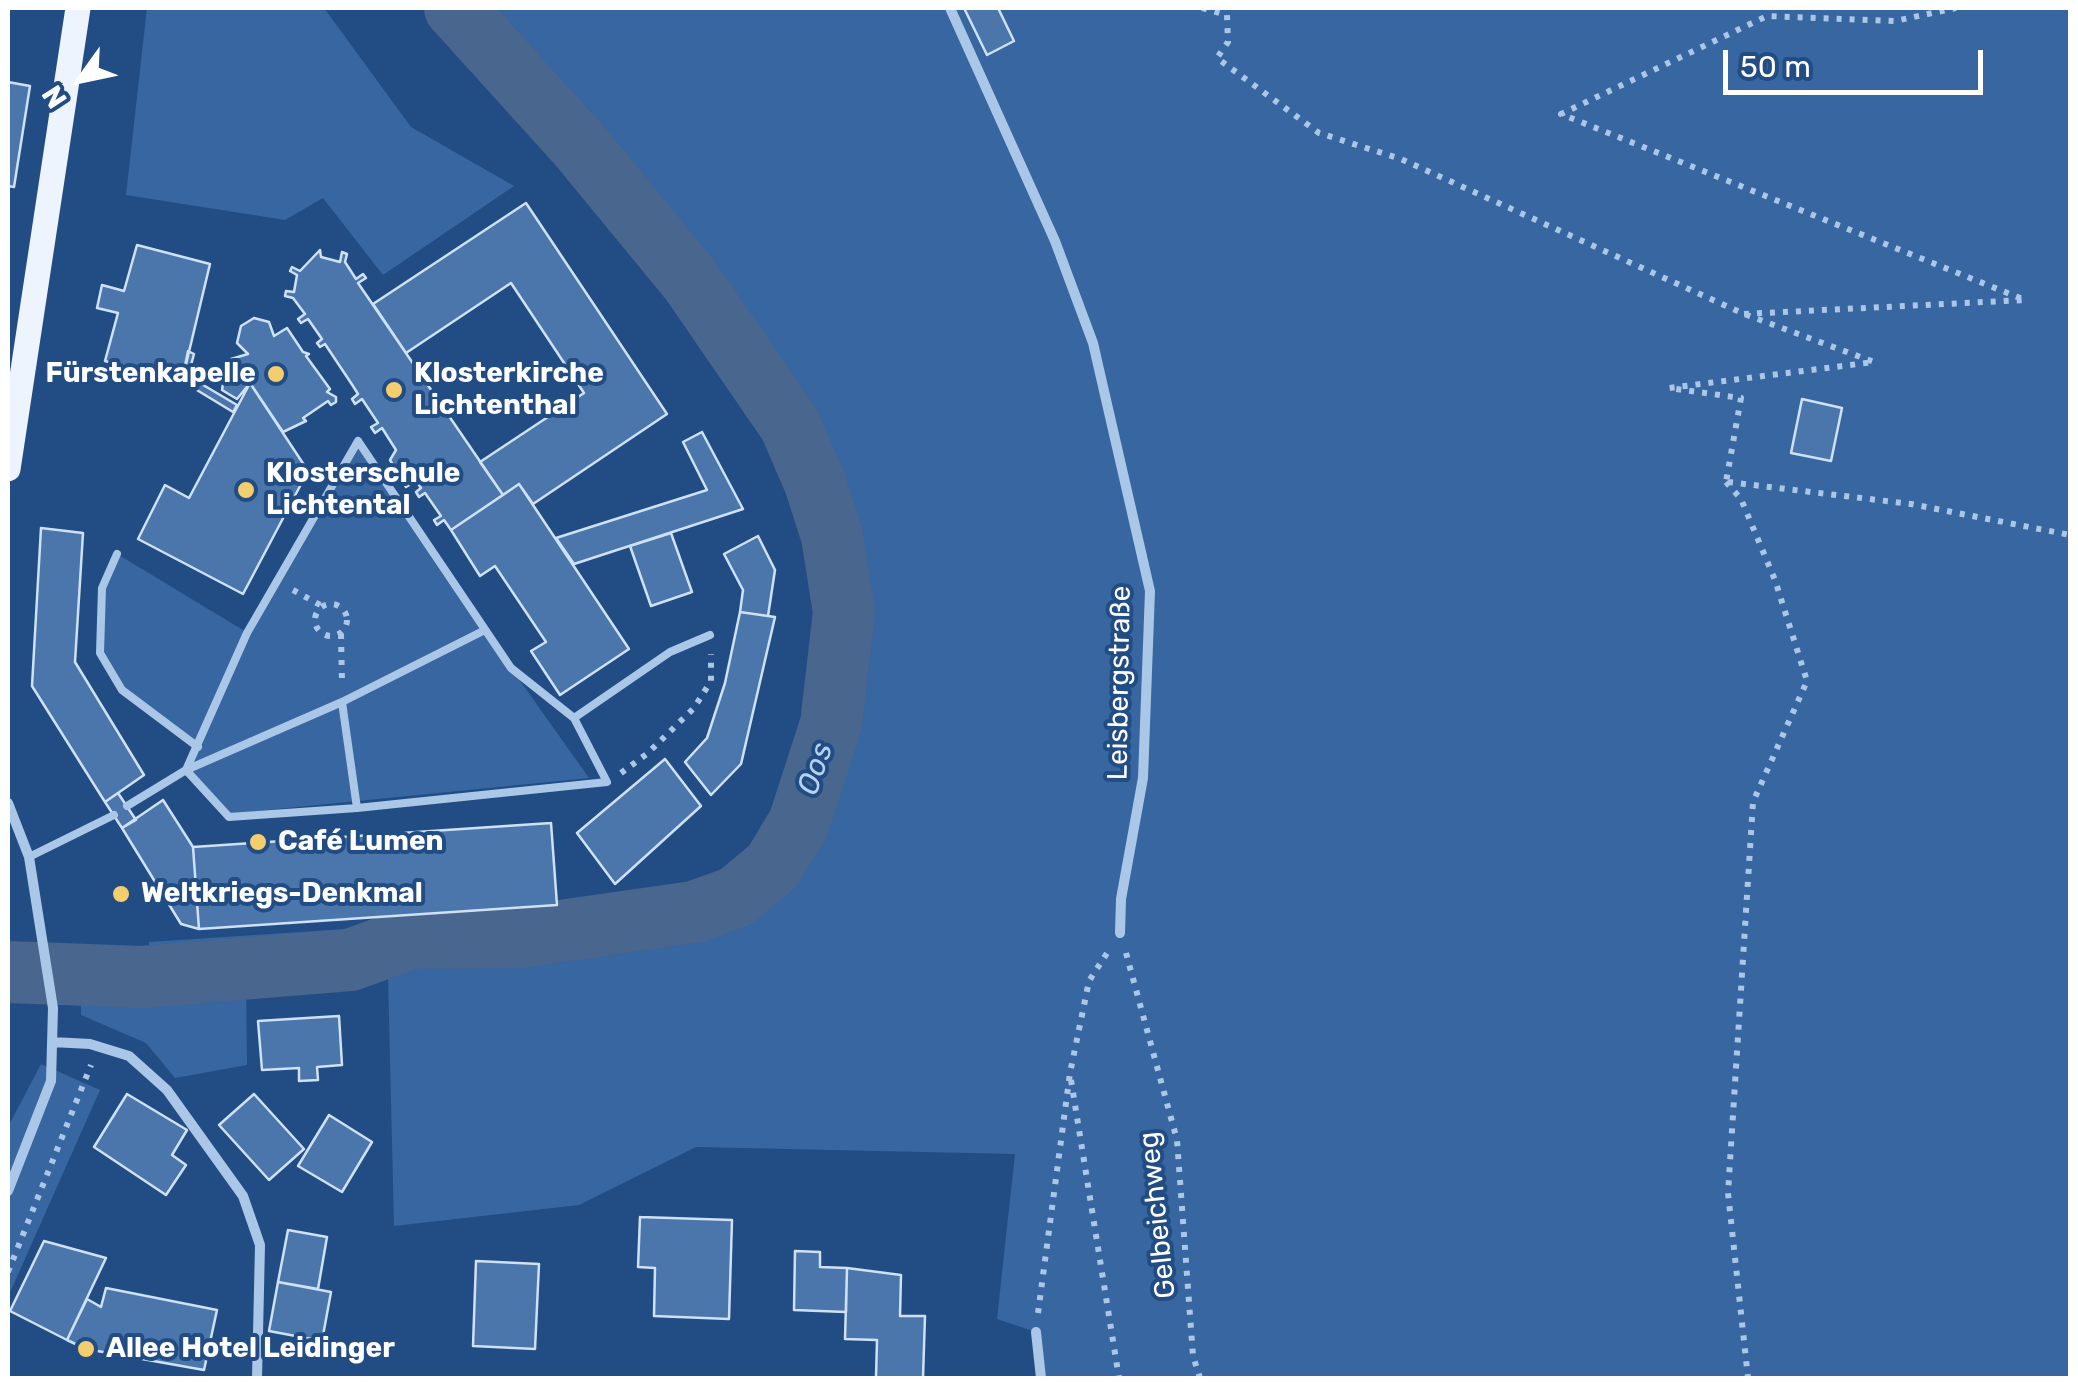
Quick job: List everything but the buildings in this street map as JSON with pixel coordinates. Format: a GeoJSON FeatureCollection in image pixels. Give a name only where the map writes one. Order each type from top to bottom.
{"type":"FeatureCollection","features":[{"type":"Feature","properties":{"kind":"main road"},"geometry":{"type":"LineString","coordinates":[[8,469],[78,8]]}},
{"type":"Feature","properties":{"kind":"street","name":"Leisbergstraße"},"geometry":{"type":"LineString","coordinates":[[950,8],[1055,242],[1093,343],[1150,591],[1143,778],[1121,899],[1120,932]]}},
{"type":"Feature","properties":{"kind":"street"},"geometry":{"type":"LineString","coordinates":[[8,803],[29,858],[53,1008],[51,1081],[42,1113],[8,1191]]}},
{"type":"Feature","properties":{"kind":"street"},"geometry":{"type":"LineString","coordinates":[[52,1042],[90,1044],[130,1056],[167,1090],[244,1196],[260,1245],[257,1378]]}},
{"type":"Feature","properties":{"kind":"street"},"geometry":{"type":"LineString","coordinates":[[1036,1332],[1041,1378]]}},
{"type":"Feature","properties":{"kind":"lane"},"geometry":{"type":"LineString","coordinates":[[358,441],[511,668],[574,718],[607,782],[358,808],[229,816],[186,770],[247,634],[358,441]]}},
{"type":"Feature","properties":{"kind":"lane"},"geometry":{"type":"LineString","coordinates":[[116,554],[102,588],[100,653],[122,690],[198,747]]}},
{"type":"Feature","properties":{"kind":"lane"},"geometry":{"type":"LineString","coordinates":[[126,806],[186,770],[342,702],[484,630]]}},
{"type":"Feature","properties":{"kind":"lane"},"geometry":{"type":"LineString","coordinates":[[574,718],[670,652],[710,636]]}},
{"type":"Feature","properties":{"kind":"lane"},"geometry":{"type":"LineString","coordinates":[[342,702],[358,808]]}},
{"type":"Feature","properties":{"kind":"lane"},"geometry":{"type":"LineString","coordinates":[[29,858],[114,814]]}},
{"type":"Feature","properties":{"kind":"path"},"geometry":{"type":"LineString","coordinates":[[1202,8],[1227,15],[1228,42],[1217,58],[1319,132],[1401,159],[1744,314],[1874,362],[1669,388],[1741,398],[1726,482]]}},
{"type":"Feature","properties":{"kind":"path"},"geometry":{"type":"LineString","coordinates":[[1744,314],[2026,300],[1561,114],[1767,16],[1895,21],[1956,8]]}},
{"type":"Feature","properties":{"kind":"path"},"geometry":{"type":"LineString","coordinates":[[1726,482],[1911,504],[2070,535]]}},
{"type":"Feature","properties":{"kind":"path"},"geometry":{"type":"LineString","coordinates":[[1726,482],[1741,499],[1775,580],[1806,681],[1752,802],[1728,1193],[1748,1378]]}},
{"type":"Feature","properties":{"kind":"path"},"geometry":{"type":"LineString","coordinates":[[278,582],[322,606],[334,604],[345,611],[348,622],[342,634],[342,702]]}},
{"type":"Feature","properties":{"kind":"path"},"geometry":{"type":"LineString","coordinates":[[322,606],[316,616],[317,629],[329,637],[342,634]]}},
{"type":"Feature","properties":{"kind":"path"},"geometry":{"type":"LineString","coordinates":[[607,782],[648,753],[694,708],[711,681],[710,636]]}},
{"type":"Feature","properties":{"kind":"path"},"geometry":{"type":"LineString","coordinates":[[1036,1332],[1070,1074],[1089,982],[1120,932]]}},
{"type":"Feature","properties":{"kind":"path","name":"Gelbeichweg"},"geometry":{"type":"LineString","coordinates":[[1120,932],[1178,1140],[1192,1356],[1200,1378]]}},
{"type":"Feature","properties":{"kind":"path"},"geometry":{"type":"LineString","coordinates":[[8,1272],[91,1070],[90,1044]]}},
{"type":"Feature","properties":{"kind":"path"},"geometry":{"type":"LineString","coordinates":[[1070,1074],[1119,1378]]}},
{"type":"Feature","properties":{"kind":"shaded area"},"geometry":{"type":"Polygon","coordinates":[[[147,8],[324,8],[411,127],[514,186],[383,275],[323,198],[285,220],[126,195],[147,8]]]}},
{"type":"Feature","properties":{"kind":"shaded area"},"geometry":{"type":"Polygon","coordinates":[[[448,8],[2070,8],[2070,1378],[1041,1378],[1036,1332],[997,1319],[1015,1154],[696,1147],[579,1205],[394,1226],[388,975],[246,983],[247,1065],[175,1078],[146,1043],[81,1015],[81,995],[149,988],[149,942],[663,908],[727,889],[769,854],[806,776],[831,626],[819,536],[780,433],[591,178],[448,8]]]}},
{"type":"Feature","properties":{"kind":"shaded area"},"geometry":{"type":"Polygon","coordinates":[[[358,441],[589,778],[227,814],[186,770],[198,747],[122,690],[100,653],[102,588],[117,554],[248,633],[358,441]]]}},
{"type":"Feature","properties":{"kind":"shaded area"},"geometry":{"type":"Polygon","coordinates":[[[41,1064],[100,1090],[8,1297],[8,1127],[41,1064]]]}},
{"type":"Feature","properties":{"kind":"waterway","name":"Oos"},"geometry":{"type":"LineString","coordinates":[[8,972],[142,977],[350,960],[411,938],[519,937],[694,912],[736,897],[773,866],[799,823],[831,724],[844,612],[832,536],[815,483],[790,425],[691,281],[580,146],[455,8]]}},
{"type":"Feature","properties":{"kind":"place","name":"Fürstenkapelle"},"geometry":{"type":"Point","coordinates":[276,374]}},
{"type":"Feature","properties":{"kind":"place","name":"Klosterkirche Lichtenthal"},"geometry":{"type":"Point","coordinates":[394,390]}},
{"type":"Feature","properties":{"kind":"place","name":"Klosterschule Lichtental"},"geometry":{"type":"Point","coordinates":[246,490]}},
{"type":"Feature","properties":{"kind":"place","name":"Café Lumen"},"geometry":{"type":"Point","coordinates":[258,842]}},
{"type":"Feature","properties":{"kind":"place","name":"Weltkriegs-Denkmal"},"geometry":{"type":"Point","coordinates":[121,894]}},
{"type":"Feature","properties":{"kind":"place","name":"Allee Hotel Leidinger"},"geometry":{"type":"Point","coordinates":[86,1349]}}]}
